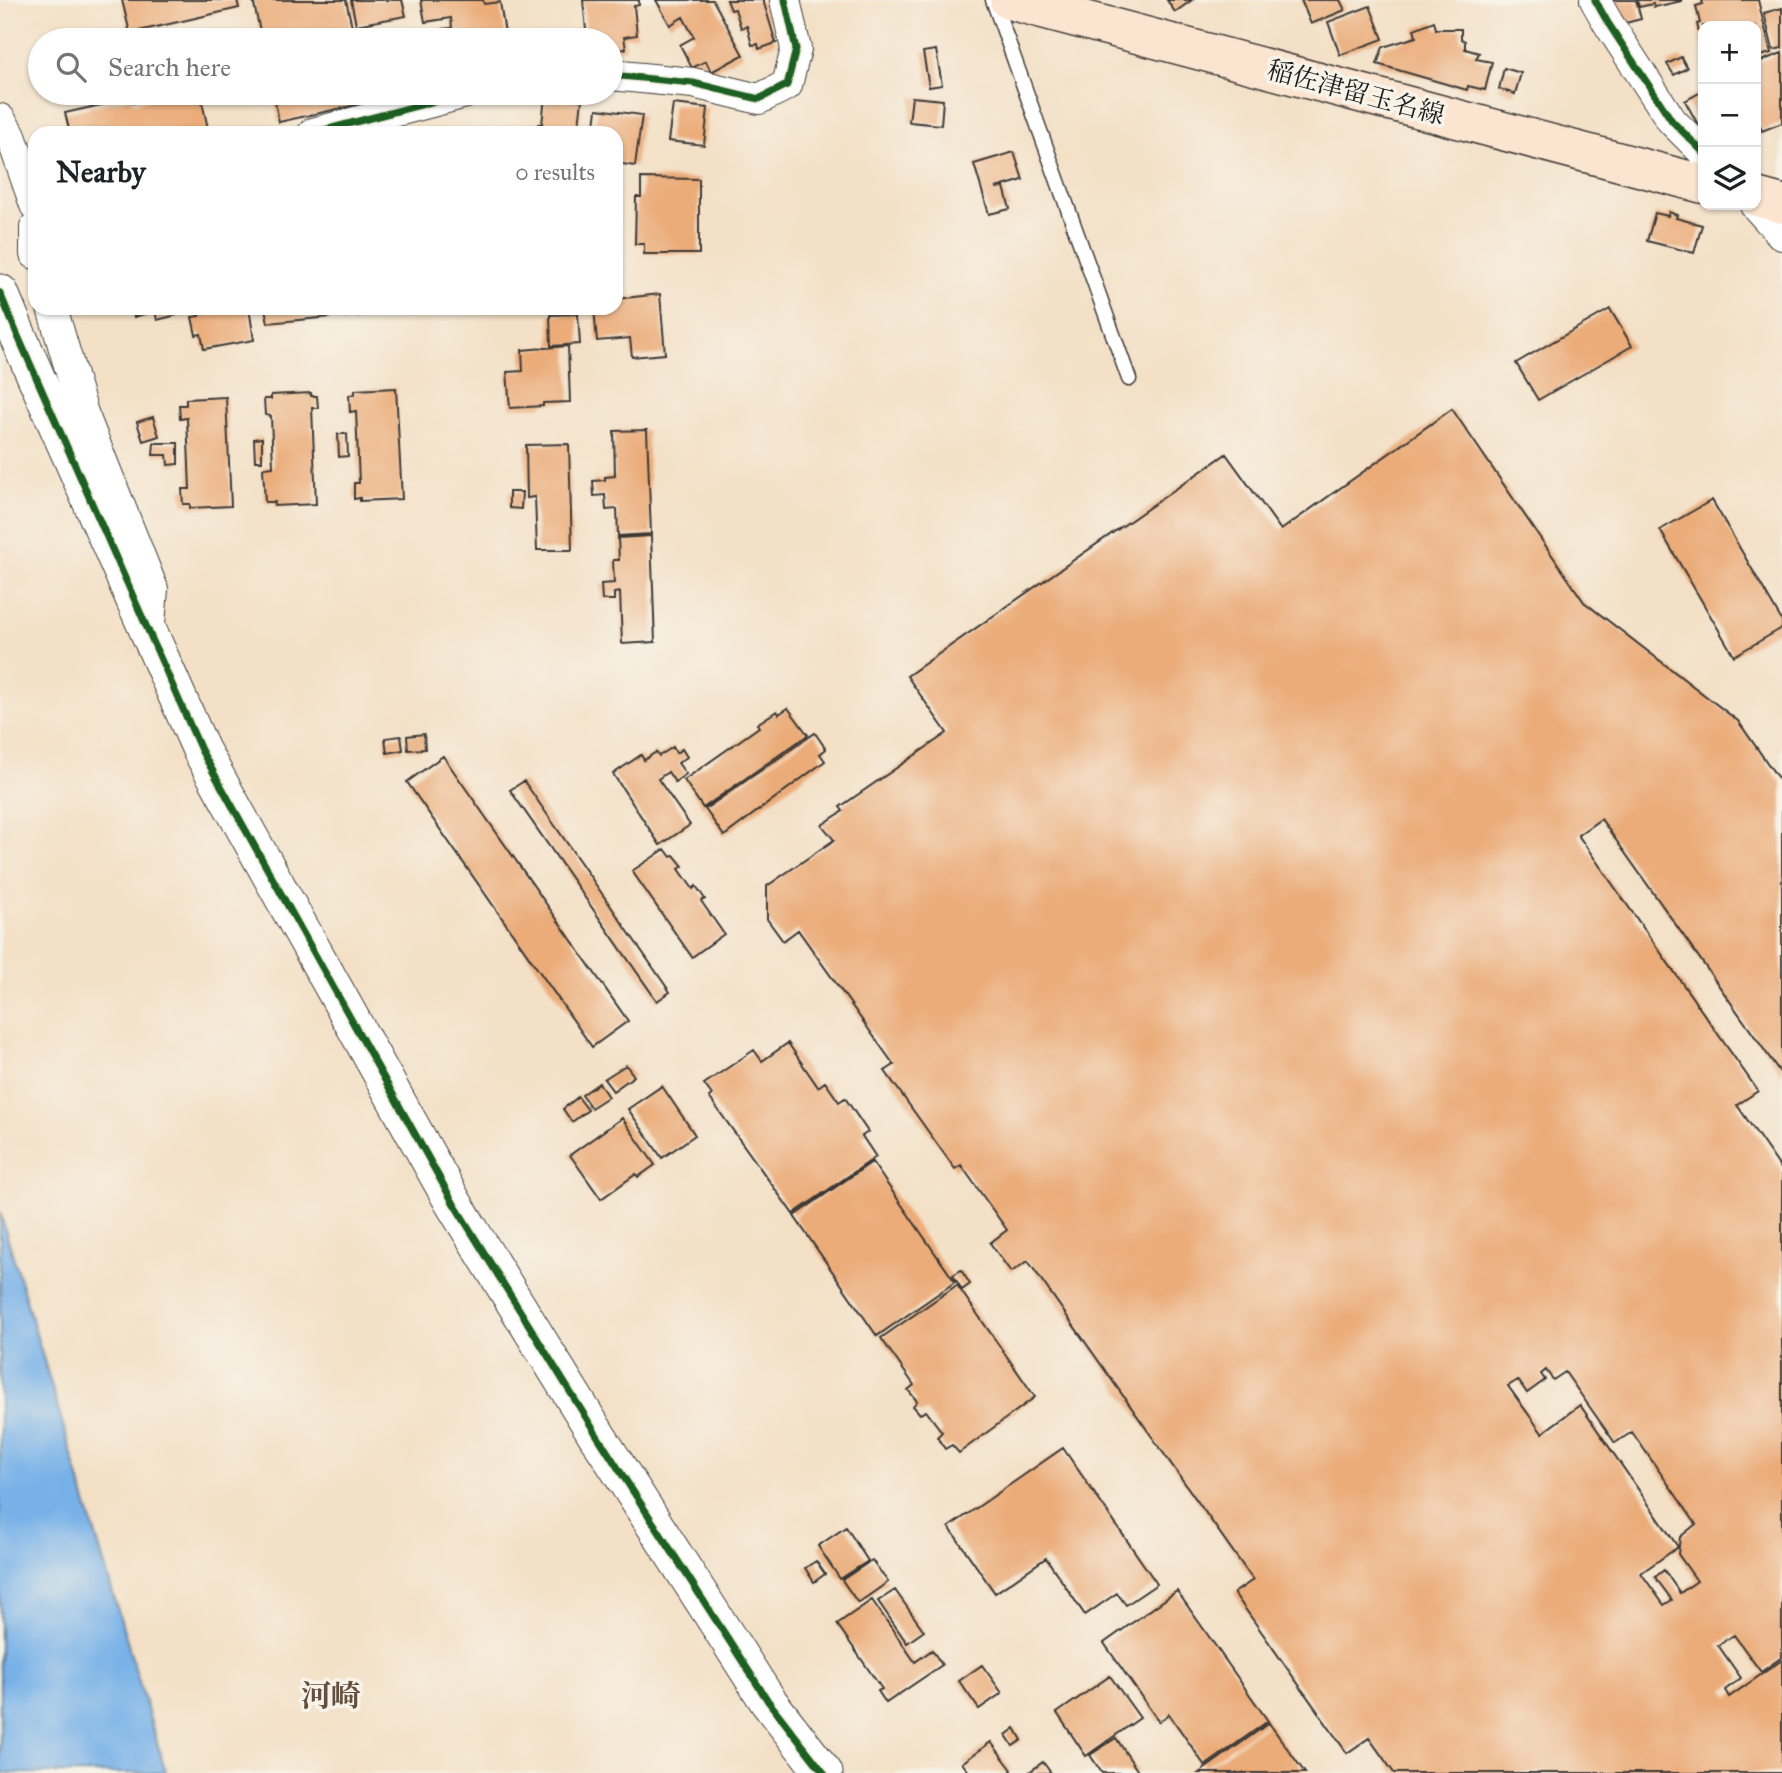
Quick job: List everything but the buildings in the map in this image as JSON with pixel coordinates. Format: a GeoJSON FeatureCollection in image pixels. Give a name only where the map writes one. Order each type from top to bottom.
{"type":"FeatureCollection","features":[{"type":"Feature","properties":{"kind":"main road","name":"稲佐津留玉名線"},"geometry":{"type":"LineString","coordinates":[[1035,3],[1698,183]]}},
{"type":"Feature","properties":{"kind":"main road"},"geometry":{"type":"LineString","coordinates":[[1761,198],[1782,204]]}},
{"type":"Feature","properties":{"kind":"street"},"geometry":{"type":"LineString","coordinates":[[623,76],[693,83],[759,99],[787,85],[796,49],[785,0]]}},
{"type":"Feature","properties":{"kind":"street"},"geometry":{"type":"LineString","coordinates":[[1595,0],[1672,121],[1698,147]]}},
{"type":"Feature","properties":{"kind":"street"},"geometry":{"type":"LineString","coordinates":[[340,126],[420,105]]}},
{"type":"Feature","properties":{"kind":"street"},"geometry":{"type":"LineString","coordinates":[[0,119],[11,136],[28,185]]}},
{"type":"Feature","properties":{"kind":"street"},"geometry":{"type":"LineString","coordinates":[[1760,210],[1782,235]]}},
{"type":"Feature","properties":{"kind":"street"},"geometry":{"type":"LineString","coordinates":[[0,293],[201,750],[454,1204],[598,1437],[768,1701],[824,1773]]}},
{"type":"Feature","properties":{"kind":"street"},"geometry":{"type":"LineString","coordinates":[[53,315],[83,413],[153,589],[149,635]]}},
{"type":"Feature","properties":{"kind":"lane"},"geometry":{"type":"LineString","coordinates":[[993,0],[1129,379]]}},
{"type":"Feature","properties":{"kind":"water"},"geometry":{"type":"Polygon","coordinates":[[[0,1212],[166,1773],[0,1773],[0,1212]]]}},
{"type":"Feature","properties":{"kind":"cycle path"},"geometry":{"type":"LineString","coordinates":[[623,76],[693,83],[759,99],[787,85],[796,49],[785,0]]}},
{"type":"Feature","properties":{"kind":"cycle path"},"geometry":{"type":"LineString","coordinates":[[1595,0],[1672,121],[1698,147]]}},
{"type":"Feature","properties":{"kind":"cycle path"},"geometry":{"type":"LineString","coordinates":[[340,126],[420,105]]}},
{"type":"Feature","properties":{"kind":"cycle path"},"geometry":{"type":"LineString","coordinates":[[0,293],[201,750],[454,1204],[598,1437],[768,1701],[824,1773]]}},
{"type":"Feature","properties":{"kind":"district","name":"河崎"},"geometry":{"type":"Point","coordinates":[331,1696]}}]}
